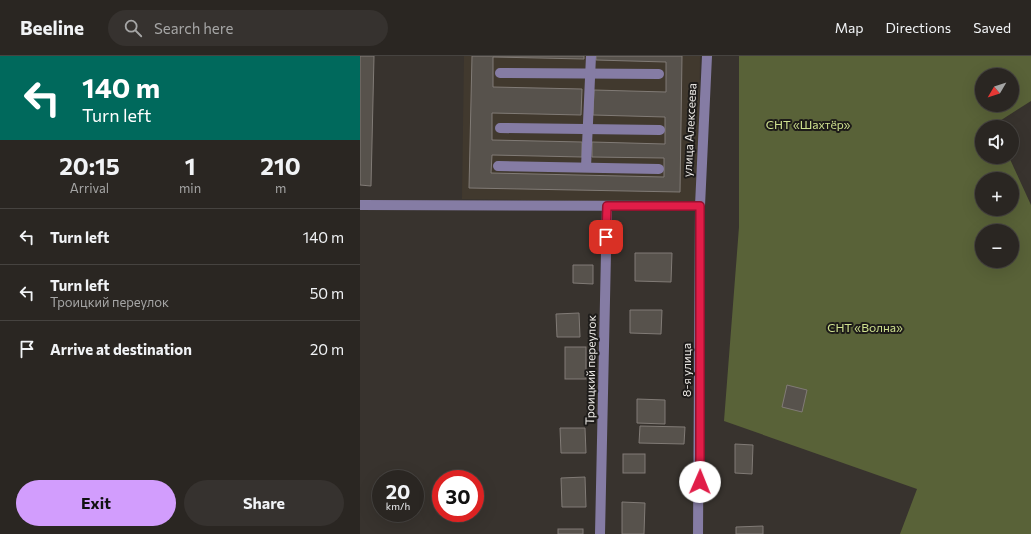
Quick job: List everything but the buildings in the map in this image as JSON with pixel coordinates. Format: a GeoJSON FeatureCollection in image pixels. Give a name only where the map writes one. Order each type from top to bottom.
{"type":"FeatureCollection","features":[{"type":"Feature","properties":{"kind":"street"},"geometry":{"type":"LineString","coordinates":[[586,167],[591,56]]}},
{"type":"Feature","properties":{"kind":"street","name":"улица Алексеева"},"geometry":{"type":"LineString","coordinates":[[700,206],[707,56]]}},
{"type":"Feature","properties":{"kind":"street"},"geometry":{"type":"LineString","coordinates":[[500,72],[659,74]]}},
{"type":"Feature","properties":{"kind":"street"},"geometry":{"type":"LineString","coordinates":[[500,128],[660,130]]}},
{"type":"Feature","properties":{"kind":"street"},"geometry":{"type":"LineString","coordinates":[[498,166],[658,169]]}},
{"type":"Feature","properties":{"kind":"street"},"geometry":{"type":"LineString","coordinates":[[360,205],[700,206]]}},
{"type":"Feature","properties":{"kind":"street","name":"Троицкий переулок"},"geometry":{"type":"LineString","coordinates":[[600,534],[607,206]]}},
{"type":"Feature","properties":{"kind":"street","name":"8-я улица"},"geometry":{"type":"LineString","coordinates":[[698,534],[700,206]]}},
{"type":"Feature","properties":{"kind":"shaded area"},"geometry":{"type":"Polygon","coordinates":[[[464,56],[700,56],[698,203],[462,199],[464,56]]]}},
{"type":"Feature","properties":{"kind":"green space","name":"СНТ «Волна»"},"geometry":{"type":"Polygon","coordinates":[[[739,56],[1031,56],[1031,101],[1019,109],[1019,68],[975,68],[975,112],[1014,112],[1001,120],[975,120],[975,164],[1012,164],[1016,172],[975,172],[975,216],[1019,216],[1019,179],[1031,205],[1031,534],[900,534],[917,489],[724,421],[739,227],[739,56]]]}},
{"type":"Feature","properties":{"kind":"route"},"geometry":{"type":"LineString","coordinates":[[606,237],[607,206],[700,206],[700,482]]}},
{"type":"Feature","properties":{"kind":"park label","name":"СНТ «Шахтёр»"},"geometry":{"type":"Point","coordinates":[808,125]}}]}
